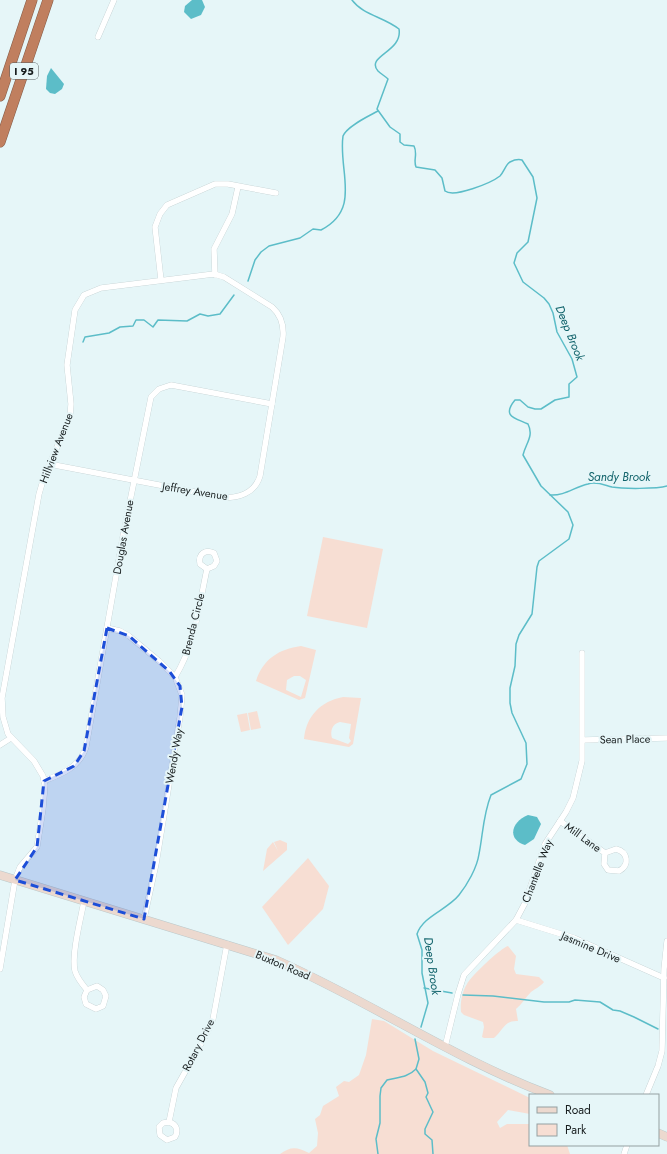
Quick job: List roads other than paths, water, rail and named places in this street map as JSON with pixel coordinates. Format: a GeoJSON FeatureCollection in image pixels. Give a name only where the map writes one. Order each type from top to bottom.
{"type":"FeatureCollection","features":[{"type":"Feature","properties":{"kind":"highway","name":"I 95"},"geometry":{"type":"LineString","coordinates":[[0,96],[32,0]]}},
{"type":"Feature","properties":{"kind":"highway","name":"I 95"},"geometry":{"type":"LineString","coordinates":[[0,142],[48,0]]}},
{"type":"Feature","properties":{"kind":"main road","name":"Buxton Road"},"geometry":{"type":"LineString","coordinates":[[0,875],[276,960],[302,972],[494,1072],[548,1094]]}},
{"type":"Feature","properties":{"kind":"street"},"geometry":{"type":"LineString","coordinates":[[98,37],[114,0]]}},
{"type":"Feature","properties":{"kind":"street"},"geometry":{"type":"LineString","coordinates":[[161,280],[155,227],[157,219],[164,209],[175,200],[215,184],[224,184],[276,193]]}},
{"type":"Feature","properties":{"kind":"street"},"geometry":{"type":"LineString","coordinates":[[238,187],[229,221],[214,249],[215,274],[224,277],[272,307],[281,320],[283,337],[272,404]]}},
{"type":"Feature","properties":{"kind":"street","name":"Hillview Avenue"},"geometry":{"type":"LineString","coordinates":[[0,969],[15,880],[20,867],[37,847],[44,800],[44,781],[32,758],[11,738],[3,717],[3,692],[39,494],[49,464],[70,417],[71,404],[67,365],[73,319],[79,302],[84,295],[96,289],[215,274]]}},
{"type":"Feature","properties":{"kind":"street","name":"Douglas Avenue"},"geometry":{"type":"LineString","coordinates":[[44,781],[71,769],[83,755],[90,728],[148,405],[152,395],[159,389],[166,386],[174,386],[272,404]]}},
{"type":"Feature","properties":{"kind":"street","name":"Jeffrey Avenue"},"geometry":{"type":"LineString","coordinates":[[49,464],[222,497],[236,497],[246,493],[255,486],[260,476],[272,404]]}},
{"type":"Feature","properties":{"kind":"street","name":"Brenda Circle"},"geometry":{"type":"LineString","coordinates":[[175,677],[182,664],[191,639],[207,569]]}},
{"type":"Feature","properties":{"kind":"street","name":"Wendy Way"},"geometry":{"type":"LineString","coordinates":[[108,628],[120,631],[129,636],[159,660],[175,677],[180,686],[182,695],[180,717],[156,864],[144,919]]}},
{"type":"Feature","properties":{"kind":"street","name":"Chantelle Way"},"geometry":{"type":"LineString","coordinates":[[445,1047],[459,988],[464,975],[516,920],[525,903],[545,844],[570,805],[578,782],[582,762],[583,740],[582,653]]}},
{"type":"Feature","properties":{"kind":"street"},"geometry":{"type":"LineString","coordinates":[[0,745],[11,738]]}},
{"type":"Feature","properties":{"kind":"street","name":"Sean Place"},"geometry":{"type":"LineString","coordinates":[[583,740],[667,738]]}},
{"type":"Feature","properties":{"kind":"street","name":"Mill Lane"},"geometry":{"type":"LineString","coordinates":[[560,821],[605,853]]}},
{"type":"Feature","properties":{"kind":"street","name":"Mill Lane"},"geometry":{"type":"LineString","coordinates":[[612,849],[620,850],[627,859],[625,866],[619,871],[608,870],[603,860],[605,853],[612,849]]}},
{"type":"Feature","properties":{"kind":"street"},"geometry":{"type":"LineString","coordinates":[[84,901],[74,962],[78,978],[87,990]]}},
{"type":"Feature","properties":{"kind":"street","name":"Jasmine Drive"},"geometry":{"type":"LineString","coordinates":[[516,920],[574,938],[664,978]]}},
{"type":"Feature","properties":{"kind":"street"},"geometry":{"type":"LineString","coordinates":[[646,1094],[658,1066],[662,1051],[664,978],[667,941]]}},
{"type":"Feature","properties":{"kind":"street","name":"Rotary Drive"},"geometry":{"type":"LineString","coordinates":[[169,1122],[176,1088],[207,1033],[213,1019],[228,944]]}},
{"type":"Feature","properties":{"kind":"street"},"geometry":{"type":"LineString","coordinates":[[93,986],[103,990],[106,996],[103,1006],[96,1009],[88,1007],[84,997],[87,990],[93,986]]}},
{"type":"Feature","properties":{"kind":"water"},"geometry":{"type":"Polygon","coordinates":[[[192,0],[202,0],[205,7],[201,15],[191,19],[184,12],[185,6],[192,0]]]}},
{"type":"Feature","properties":{"kind":"water"},"geometry":{"type":"Polygon","coordinates":[[[51,68],[64,84],[62,89],[55,94],[50,93],[46,89],[47,76],[51,68]]]}},
{"type":"Feature","properties":{"kind":"water"},"geometry":{"type":"Polygon","coordinates":[[[528,815],[537,817],[541,824],[534,839],[525,845],[515,839],[513,830],[518,821],[528,815]]]}},
{"type":"Feature","properties":{"kind":"waterway","name":"Deep Brook"},"geometry":{"type":"LineString","coordinates":[[352,0],[368,13],[399,29],[399,37],[396,43],[376,61],[375,66],[378,71],[388,79],[377,109],[390,127],[400,134],[400,142],[404,145],[414,146],[416,152],[416,167],[435,170],[442,178],[445,191],[450,193],[472,189],[489,182],[500,176],[509,163],[516,160],[522,160],[533,177],[537,198],[528,242],[517,253],[514,263],[523,282],[544,298],[549,304],[553,313],[557,332],[572,359],[577,377],[569,384],[569,397],[555,400],[541,409],[528,407],[520,400],[515,400],[509,410],[512,416],[528,424],[530,428],[530,436],[523,455],[541,486],[568,512],[573,525],[569,539],[539,561],[532,614],[519,635],[516,644],[515,666],[510,688],[510,703],[512,713],[526,743],[527,764],[521,779],[491,795],[488,802],[478,859],[465,886],[454,900],[424,922],[417,934],[422,950],[422,973],[428,1003],[421,1027]]}},
{"type":"Feature","properties":{"kind":"waterway"},"geometry":{"type":"LineString","coordinates":[[248,281],[255,260],[261,252],[269,246],[300,238],[313,229],[321,230],[334,221],[341,211],[345,200],[346,188],[342,149],[343,136],[345,132],[353,125],[378,111]]}},
{"type":"Feature","properties":{"kind":"waterway"},"geometry":{"type":"LineString","coordinates":[[83,342],[85,337],[109,333],[120,327],[133,326],[136,320],[144,320],[153,327],[158,320],[187,321],[200,314],[208,316],[220,314],[234,295]]}},
{"type":"Feature","properties":{"kind":"waterway","name":"Sandy Brook"},"geometry":{"type":"LineString","coordinates":[[550,495],[565,493],[591,483],[624,488],[667,486]]}},
{"type":"Feature","properties":{"kind":"waterway"},"geometry":{"type":"LineString","coordinates":[[424,988],[452,993]]}},
{"type":"Feature","properties":{"kind":"waterway"},"geometry":{"type":"LineString","coordinates":[[463,995],[493,996],[544,1002],[569,1002],[575,1000],[600,1002],[613,1010],[620,1011],[658,1029]]}},
{"type":"Feature","properties":{"kind":"waterway","name":"Deep Brook"},"geometry":{"type":"LineString","coordinates":[[415,1039],[419,1059],[416,1069],[425,1082],[428,1093],[426,1097],[433,1112],[425,1129],[425,1134],[432,1140],[433,1154]]}},
{"type":"Feature","properties":{"kind":"waterway"},"geometry":{"type":"LineString","coordinates":[[378,1154],[376,1139],[380,1123],[381,1088],[387,1080],[406,1076],[416,1069]]}}]}
